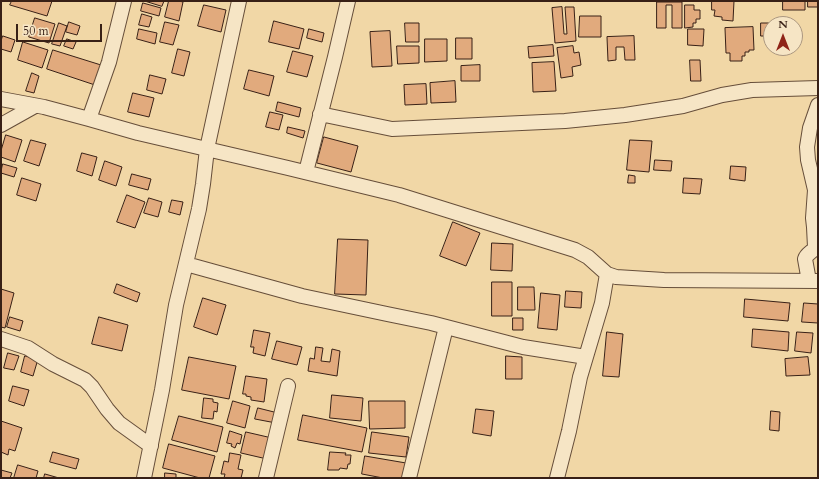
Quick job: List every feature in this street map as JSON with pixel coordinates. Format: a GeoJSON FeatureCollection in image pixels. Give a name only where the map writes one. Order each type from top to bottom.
{"type":"FeatureCollection","features":[{"type":"Feature","properties":{"kind":"street"},"geometry":{"type":"LineString","coordinates":[[89,119],[109,62],[124,1]]}},
{"type":"Feature","properties":{"kind":"street"},"geometry":{"type":"LineString","coordinates":[[144,478],[162,390],[176,304],[199,209],[207,148],[239,1]]}},
{"type":"Feature","properties":{"kind":"street"},"geometry":{"type":"LineString","coordinates":[[306,172],[348,1]]}},
{"type":"Feature","properties":{"kind":"street"},"geometry":{"type":"LineString","coordinates":[[320,114],[392,129],[565,121],[632,114],[683,106],[722,95],[752,90],[818,88]]}},
{"type":"Feature","properties":{"kind":"street"},"geometry":{"type":"LineString","coordinates":[[1,99],[399,195],[575,250],[588,257],[606,274],[616,277],[664,280],[814,281],[805,259],[815,247],[812,218],[815,190],[808,160],[807,147],[810,128],[818,105]]}},
{"type":"Feature","properties":{"kind":"street"},"geometry":{"type":"LineString","coordinates":[[1,125],[35,106]]}},
{"type":"Feature","properties":{"kind":"street"},"geometry":{"type":"LineString","coordinates":[[186,264],[302,296],[431,323],[523,347],[586,357]]}},
{"type":"Feature","properties":{"kind":"street"},"geometry":{"type":"LineString","coordinates":[[557,478],[569,431],[580,377],[602,303],[606,274]]}},
{"type":"Feature","properties":{"kind":"street"},"geometry":{"type":"LineString","coordinates":[[409,478],[446,327]]}},
{"type":"Feature","properties":{"kind":"street"},"geometry":{"type":"LineString","coordinates":[[1,339],[28,348],[53,364],[85,380],[119,422],[151,446]]}},
{"type":"Feature","properties":{"kind":"street"},"geometry":{"type":"LineString","coordinates":[[266,478],[288,386]]}},
{"type":"Feature","properties":{"kind":"building"},"geometry":{"type":"Polygon","coordinates":[[[12,1],[52,1],[47,16],[10,5],[12,1]]]}},
{"type":"Feature","properties":{"kind":"building"},"geometry":{"type":"Polygon","coordinates":[[[145,1],[164,1],[162,6],[145,1]]]}},
{"type":"Feature","properties":{"kind":"building"},"geometry":{"type":"Polygon","coordinates":[[[169,1],[183,2],[179,21],[165,17],[169,1]]]}},
{"type":"Feature","properties":{"kind":"building"},"geometry":{"type":"Polygon","coordinates":[[[712,1],[734,1],[733,21],[722,20],[722,17],[714,16],[715,10],[712,10],[712,1]]]}},
{"type":"Feature","properties":{"kind":"building"},"geometry":{"type":"Polygon","coordinates":[[[783,1],[805,1],[805,10],[783,10],[783,1]]]}},
{"type":"Feature","properties":{"kind":"building"},"geometry":{"type":"Polygon","coordinates":[[[808,1],[818,1],[818,7],[808,7],[808,1]]]}},
{"type":"Feature","properties":{"kind":"building"},"geometry":{"type":"Polygon","coordinates":[[[657,2],[682,2],[682,28],[672,28],[672,5],[666,5],[666,28],[657,28],[657,2]]]}},
{"type":"Feature","properties":{"kind":"building"},"geometry":{"type":"Polygon","coordinates":[[[143,3],[161,8],[159,16],[141,11],[143,3]]]}},
{"type":"Feature","properties":{"kind":"building"},"geometry":{"type":"Polygon","coordinates":[[[204,5],[226,10],[221,32],[198,26],[204,5]]]}},
{"type":"Feature","properties":{"kind":"building"},"geometry":{"type":"Polygon","coordinates":[[[685,5],[694,5],[694,10],[700,10],[700,19],[696,19],[696,23],[693,23],[693,27],[685,28],[685,5]]]}},
{"type":"Feature","properties":{"kind":"building"},"geometry":{"type":"Polygon","coordinates":[[[562,7],[564,34],[567,34],[565,7],[574,7],[576,41],[555,43],[552,8],[562,7]]]}},
{"type":"Feature","properties":{"kind":"building"},"geometry":{"type":"Polygon","coordinates":[[[142,14],[152,17],[149,27],[139,25],[142,14]]]}},
{"type":"Feature","properties":{"kind":"building"},"geometry":{"type":"Polygon","coordinates":[[[580,16],[601,16],[601,37],[579,37],[580,16]]]}},
{"type":"Feature","properties":{"kind":"building"},"geometry":{"type":"Polygon","coordinates":[[[35,18],[55,24],[49,43],[29,37],[35,18]]]}},
{"type":"Feature","properties":{"kind":"building"},"geometry":{"type":"Polygon","coordinates":[[[274,21],[304,29],[299,49],[269,42],[274,21]]]}},
{"type":"Feature","properties":{"kind":"building"},"geometry":{"type":"Polygon","coordinates":[[[69,22],[80,26],[77,35],[66,32],[69,22]]]}},
{"type":"Feature","properties":{"kind":"building"},"geometry":{"type":"Polygon","coordinates":[[[165,22],[179,25],[173,45],[160,42],[165,22]]]}},
{"type":"Feature","properties":{"kind":"building"},"geometry":{"type":"Polygon","coordinates":[[[59,23],[67,26],[60,46],[52,44],[59,23]]]}},
{"type":"Feature","properties":{"kind":"building"},"geometry":{"type":"Polygon","coordinates":[[[405,23],[419,23],[419,42],[406,42],[405,23]]]}},
{"type":"Feature","properties":{"kind":"building"},"geometry":{"type":"Polygon","coordinates":[[[761,23],[763,23],[763,36],[761,36],[761,23]]]}},
{"type":"Feature","properties":{"kind":"building"},"geometry":{"type":"Polygon","coordinates":[[[753,27],[754,50],[745,52],[745,56],[742,56],[742,61],[730,61],[730,53],[726,53],[725,28],[753,27]]]}},
{"type":"Feature","properties":{"kind":"building"},"geometry":{"type":"Polygon","coordinates":[[[139,29],[157,33],[155,44],[137,39],[139,29]]]}},
{"type":"Feature","properties":{"kind":"building"},"geometry":{"type":"Polygon","coordinates":[[[309,29],[324,33],[322,42],[307,38],[309,29]]]}},
{"type":"Feature","properties":{"kind":"building"},"geometry":{"type":"Polygon","coordinates":[[[688,29],[704,29],[703,46],[688,45],[688,29]]]}},
{"type":"Feature","properties":{"kind":"building"},"geometry":{"type":"Polygon","coordinates":[[[390,31],[392,66],[372,67],[370,32],[390,31]]]}},
{"type":"Feature","properties":{"kind":"building"},"geometry":{"type":"Polygon","coordinates":[[[3,36],[15,40],[11,52],[1,49],[1,41],[3,36]]]}},
{"type":"Feature","properties":{"kind":"building"},"geometry":{"type":"Polygon","coordinates":[[[634,36],[635,60],[625,60],[624,47],[616,47],[616,60],[608,61],[607,37],[634,36]]]}},
{"type":"Feature","properties":{"kind":"building"},"geometry":{"type":"Polygon","coordinates":[[[456,38],[472,38],[472,59],[456,59],[456,38]]]}},
{"type":"Feature","properties":{"kind":"building"},"geometry":{"type":"Polygon","coordinates":[[[67,39],[76,42],[73,49],[64,46],[67,39]]]}},
{"type":"Feature","properties":{"kind":"building"},"geometry":{"type":"Polygon","coordinates":[[[425,39],[447,39],[447,61],[425,62],[425,39]]]}},
{"type":"Feature","properties":{"kind":"building"},"geometry":{"type":"Polygon","coordinates":[[[23,42],[48,50],[42,68],[18,60],[23,42]]]}},
{"type":"Feature","properties":{"kind":"building"},"geometry":{"type":"Polygon","coordinates":[[[553,45],[554,56],[529,58],[528,47],[553,45]]]}},
{"type":"Feature","properties":{"kind":"building"},"geometry":{"type":"Polygon","coordinates":[[[397,46],[419,46],[419,63],[398,64],[397,46]]]}},
{"type":"Feature","properties":{"kind":"building"},"geometry":{"type":"Polygon","coordinates":[[[573,46],[574,53],[579,52],[581,65],[572,67],[573,76],[561,78],[557,48],[573,46]]]}},
{"type":"Feature","properties":{"kind":"building"},"geometry":{"type":"Polygon","coordinates":[[[178,49],[190,52],[184,76],[172,73],[178,49]]]}},
{"type":"Feature","properties":{"kind":"building"},"geometry":{"type":"Polygon","coordinates":[[[53,50],[101,65],[95,85],[47,69],[53,50]]]}},
{"type":"Feature","properties":{"kind":"building"},"geometry":{"type":"Polygon","coordinates":[[[293,51],[313,56],[307,77],[287,72],[293,51]]]}},
{"type":"Feature","properties":{"kind":"building"},"geometry":{"type":"Polygon","coordinates":[[[690,60],[700,60],[701,81],[691,81],[690,60]]]}},
{"type":"Feature","properties":{"kind":"building"},"geometry":{"type":"Polygon","coordinates":[[[554,62],[556,91],[533,92],[532,63],[554,62]]]}},
{"type":"Feature","properties":{"kind":"building"},"geometry":{"type":"Polygon","coordinates":[[[480,65],[480,81],[461,81],[461,66],[480,65]]]}},
{"type":"Feature","properties":{"kind":"building"},"geometry":{"type":"Polygon","coordinates":[[[249,70],[274,76],[269,96],[244,89],[249,70]]]}},
{"type":"Feature","properties":{"kind":"building"},"geometry":{"type":"Polygon","coordinates":[[[32,73],[39,76],[34,93],[26,91],[32,73]]]}},
{"type":"Feature","properties":{"kind":"building"},"geometry":{"type":"Polygon","coordinates":[[[150,75],[166,79],[162,94],[147,90],[150,75]]]}},
{"type":"Feature","properties":{"kind":"building"},"geometry":{"type":"Polygon","coordinates":[[[455,81],[456,102],[431,103],[430,83],[455,81]]]}},
{"type":"Feature","properties":{"kind":"building"},"geometry":{"type":"Polygon","coordinates":[[[426,84],[427,104],[405,105],[404,85],[426,84]]]}},
{"type":"Feature","properties":{"kind":"building"},"geometry":{"type":"Polygon","coordinates":[[[133,93],[154,98],[149,117],[128,112],[133,93]]]}},
{"type":"Feature","properties":{"kind":"building"},"geometry":{"type":"Polygon","coordinates":[[[278,102],[301,108],[299,117],[276,111],[278,102]]]}},
{"type":"Feature","properties":{"kind":"building"},"geometry":{"type":"Polygon","coordinates":[[[270,112],[283,115],[279,130],[266,127],[270,112]]]}},
{"type":"Feature","properties":{"kind":"building"},"geometry":{"type":"Polygon","coordinates":[[[288,127],[305,131],[303,138],[287,133],[288,127]]]}},
{"type":"Feature","properties":{"kind":"building"},"geometry":{"type":"Polygon","coordinates":[[[6,135],[22,140],[15,162],[1,157],[1,151],[6,135]]]}},
{"type":"Feature","properties":{"kind":"building"},"geometry":{"type":"Polygon","coordinates":[[[324,137],[358,146],[351,172],[317,163],[324,137]]]}},
{"type":"Feature","properties":{"kind":"building"},"geometry":{"type":"Polygon","coordinates":[[[31,140],[46,144],[39,166],[24,161],[31,140]]]}},
{"type":"Feature","properties":{"kind":"building"},"geometry":{"type":"Polygon","coordinates":[[[630,140],[652,141],[649,172],[627,170],[630,140]]]}},
{"type":"Feature","properties":{"kind":"building"},"geometry":{"type":"Polygon","coordinates":[[[82,153],[97,157],[92,176],[77,171],[82,153]]]}},
{"type":"Feature","properties":{"kind":"building"},"geometry":{"type":"Polygon","coordinates":[[[655,160],[672,161],[671,171],[654,170],[655,160]]]}},
{"type":"Feature","properties":{"kind":"building"},"geometry":{"type":"Polygon","coordinates":[[[105,161],[122,167],[116,186],[99,180],[105,161]]]}},
{"type":"Feature","properties":{"kind":"building"},"geometry":{"type":"Polygon","coordinates":[[[3,164],[17,168],[14,177],[1,173],[3,164]]]}},
{"type":"Feature","properties":{"kind":"building"},"geometry":{"type":"Polygon","coordinates":[[[731,166],[746,167],[745,181],[730,179],[731,166]]]}},
{"type":"Feature","properties":{"kind":"building"},"geometry":{"type":"Polygon","coordinates":[[[132,174],[151,179],[148,190],[129,185],[132,174]]]}},
{"type":"Feature","properties":{"kind":"building"},"geometry":{"type":"Polygon","coordinates":[[[629,175],[635,176],[635,183],[628,183],[629,175]]]}},
{"type":"Feature","properties":{"kind":"building"},"geometry":{"type":"Polygon","coordinates":[[[22,178],[41,184],[36,201],[17,195],[22,178]]]}},
{"type":"Feature","properties":{"kind":"building"},"geometry":{"type":"Polygon","coordinates":[[[684,178],[702,179],[700,194],[683,193],[684,178]]]}},
{"type":"Feature","properties":{"kind":"building"},"geometry":{"type":"Polygon","coordinates":[[[127,195],[145,202],[135,228],[117,222],[127,195]]]}},
{"type":"Feature","properties":{"kind":"building"},"geometry":{"type":"Polygon","coordinates":[[[149,198],[162,202],[158,217],[144,213],[149,198]]]}},
{"type":"Feature","properties":{"kind":"building"},"geometry":{"type":"Polygon","coordinates":[[[172,200],[183,202],[180,215],[169,212],[172,200]]]}},
{"type":"Feature","properties":{"kind":"building"},"geometry":{"type":"Polygon","coordinates":[[[453,222],[480,233],[466,266],[440,256],[453,222]]]}},
{"type":"Feature","properties":{"kind":"building"},"geometry":{"type":"Polygon","coordinates":[[[338,239],[368,240],[366,295],[335,294],[338,239]]]}},
{"type":"Feature","properties":{"kind":"building"},"geometry":{"type":"Polygon","coordinates":[[[492,243],[513,244],[512,271],[491,270],[492,243]]]}},
{"type":"Feature","properties":{"kind":"building"},"geometry":{"type":"Polygon","coordinates":[[[492,282],[512,282],[512,316],[492,316],[492,282]]]}},
{"type":"Feature","properties":{"kind":"building"},"geometry":{"type":"Polygon","coordinates":[[[117,284],[140,293],[137,302],[114,293],[117,284]]]}},
{"type":"Feature","properties":{"kind":"building"},"geometry":{"type":"Polygon","coordinates":[[[518,287],[534,287],[535,310],[518,310],[518,287]]]}},
{"type":"Feature","properties":{"kind":"building"},"geometry":{"type":"Polygon","coordinates":[[[1,289],[14,293],[5,328],[1,327],[1,289]]]}},
{"type":"Feature","properties":{"kind":"building"},"geometry":{"type":"Polygon","coordinates":[[[566,291],[582,292],[581,308],[565,307],[566,291]]]}},
{"type":"Feature","properties":{"kind":"building"},"geometry":{"type":"Polygon","coordinates":[[[541,293],[560,295],[557,330],[538,328],[541,293]]]}},
{"type":"Feature","properties":{"kind":"building"},"geometry":{"type":"Polygon","coordinates":[[[203,298],[226,305],[217,335],[194,327],[203,298]]]}},
{"type":"Feature","properties":{"kind":"building"},"geometry":{"type":"Polygon","coordinates":[[[745,299],[790,303],[788,321],[744,317],[745,299]]]}},
{"type":"Feature","properties":{"kind":"building"},"geometry":{"type":"Polygon","coordinates":[[[804,303],[818,304],[818,323],[802,322],[804,303]]]}},
{"type":"Feature","properties":{"kind":"building"},"geometry":{"type":"Polygon","coordinates":[[[10,317],[23,321],[20,331],[7,327],[10,317]]]}},
{"type":"Feature","properties":{"kind":"building"},"geometry":{"type":"Polygon","coordinates":[[[99,317],[128,325],[122,351],[92,344],[99,317]]]}},
{"type":"Feature","properties":{"kind":"building"},"geometry":{"type":"Polygon","coordinates":[[[513,318],[523,318],[523,330],[513,330],[513,318]]]}},
{"type":"Feature","properties":{"kind":"building"},"geometry":{"type":"Polygon","coordinates":[[[753,329],[789,332],[788,351],[752,347],[753,329]]]}},
{"type":"Feature","properties":{"kind":"building"},"geometry":{"type":"Polygon","coordinates":[[[254,330],[270,333],[265,356],[253,353],[254,347],[251,347],[254,330]]]}},
{"type":"Feature","properties":{"kind":"building"},"geometry":{"type":"Polygon","coordinates":[[[607,332],[623,334],[619,377],[603,376],[607,332]]]}},
{"type":"Feature","properties":{"kind":"building"},"geometry":{"type":"Polygon","coordinates":[[[797,332],[813,333],[811,353],[795,351],[797,332]]]}},
{"type":"Feature","properties":{"kind":"building"},"geometry":{"type":"Polygon","coordinates":[[[277,341],[302,347],[297,365],[272,359],[277,341]]]}},
{"type":"Feature","properties":{"kind":"building"},"geometry":{"type":"Polygon","coordinates":[[[316,347],[323,348],[321,361],[330,362],[332,349],[340,351],[337,376],[308,371],[310,358],[314,359],[316,347]]]}},
{"type":"Feature","properties":{"kind":"building"},"geometry":{"type":"Polygon","coordinates":[[[8,353],[19,356],[14,370],[4,368],[8,353]]]}},
{"type":"Feature","properties":{"kind":"building"},"geometry":{"type":"Polygon","coordinates":[[[25,356],[38,359],[33,376],[21,372],[25,356]]]}},
{"type":"Feature","properties":{"kind":"building"},"geometry":{"type":"Polygon","coordinates":[[[506,356],[522,357],[522,379],[506,379],[506,356]]]}},
{"type":"Feature","properties":{"kind":"building"},"geometry":{"type":"Polygon","coordinates":[[[189,357],[236,366],[229,399],[182,390],[189,357]]]}},
{"type":"Feature","properties":{"kind":"building"},"geometry":{"type":"Polygon","coordinates":[[[808,357],[810,375],[786,376],[785,359],[808,357]]]}},
{"type":"Feature","properties":{"kind":"building"},"geometry":{"type":"Polygon","coordinates":[[[246,376],[267,379],[264,402],[251,400],[251,397],[243,394],[246,376]]]}},
{"type":"Feature","properties":{"kind":"building"},"geometry":{"type":"Polygon","coordinates":[[[13,386],[29,390],[24,406],[9,401],[13,386]]]}},
{"type":"Feature","properties":{"kind":"building"},"geometry":{"type":"Polygon","coordinates":[[[332,395],[363,398],[361,421],[330,418],[332,395]]]}},
{"type":"Feature","properties":{"kind":"building"},"geometry":{"type":"Polygon","coordinates":[[[204,398],[213,399],[213,402],[218,403],[217,412],[214,411],[213,419],[202,418],[204,398]]]}},
{"type":"Feature","properties":{"kind":"building"},"geometry":{"type":"Polygon","coordinates":[[[233,401],[250,406],[245,428],[227,423],[233,401]]]}},
{"type":"Feature","properties":{"kind":"building"},"geometry":{"type":"Polygon","coordinates":[[[369,401],[405,401],[405,428],[370,429],[369,401]]]}},
{"type":"Feature","properties":{"kind":"building"},"geometry":{"type":"Polygon","coordinates":[[[258,408],[278,413],[276,423],[255,419],[258,408]]]}},
{"type":"Feature","properties":{"kind":"building"},"geometry":{"type":"Polygon","coordinates":[[[476,409],[494,411],[491,436],[473,433],[476,409]]]}},
{"type":"Feature","properties":{"kind":"building"},"geometry":{"type":"Polygon","coordinates":[[[771,411],[780,412],[779,431],[770,430],[771,411]]]}},
{"type":"Feature","properties":{"kind":"building"},"geometry":{"type":"Polygon","coordinates":[[[303,415],[367,428],[362,452],[298,440],[303,415]]]}},
{"type":"Feature","properties":{"kind":"building"},"geometry":{"type":"Polygon","coordinates":[[[179,416],[223,427],[217,452],[172,440],[179,416]]]}},
{"type":"Feature","properties":{"kind":"building"},"geometry":{"type":"Polygon","coordinates":[[[1,421],[22,428],[15,451],[9,449],[8,455],[1,452],[1,421]]]}},
{"type":"Feature","properties":{"kind":"building"},"geometry":{"type":"Polygon","coordinates":[[[230,431],[242,435],[240,444],[237,443],[235,448],[231,446],[232,444],[227,443],[230,431]]]}},
{"type":"Feature","properties":{"kind":"building"},"geometry":{"type":"Polygon","coordinates":[[[246,432],[272,438],[267,459],[241,453],[246,432]]]}},
{"type":"Feature","properties":{"kind":"building"},"geometry":{"type":"Polygon","coordinates":[[[372,432],[409,437],[406,457],[369,453],[372,432]]]}},
{"type":"Feature","properties":{"kind":"building"},"geometry":{"type":"Polygon","coordinates":[[[169,444],[215,456],[209,478],[200,478],[163,468],[169,444]]]}},
{"type":"Feature","properties":{"kind":"building"},"geometry":{"type":"Polygon","coordinates":[[[53,452],[79,459],[76,469],[50,462],[53,452]]]}},
{"type":"Feature","properties":{"kind":"building"},"geometry":{"type":"Polygon","coordinates":[[[330,452],[346,453],[345,455],[351,455],[350,464],[348,464],[347,469],[340,468],[339,470],[328,470],[330,452]]]}},
{"type":"Feature","properties":{"kind":"building"},"geometry":{"type":"Polygon","coordinates":[[[230,453],[241,455],[238,469],[243,470],[241,478],[224,478],[225,474],[221,474],[224,461],[228,462],[230,453]]]}},
{"type":"Feature","properties":{"kind":"building"},"geometry":{"type":"Polygon","coordinates":[[[365,456],[406,463],[403,478],[383,478],[362,474],[365,456]]]}},
{"type":"Feature","properties":{"kind":"building"},"geometry":{"type":"Polygon","coordinates":[[[18,465],[38,471],[36,478],[14,478],[18,465]]]}},
{"type":"Feature","properties":{"kind":"building"},"geometry":{"type":"Polygon","coordinates":[[[1,470],[12,473],[10,478],[1,478],[1,470]]]}},
{"type":"Feature","properties":{"kind":"building"},"geometry":{"type":"Polygon","coordinates":[[[165,473],[176,474],[176,478],[165,478],[165,473]]]}},
{"type":"Feature","properties":{"kind":"building"},"geometry":{"type":"Polygon","coordinates":[[[45,474],[59,478],[44,478],[45,474]]]}}]}
